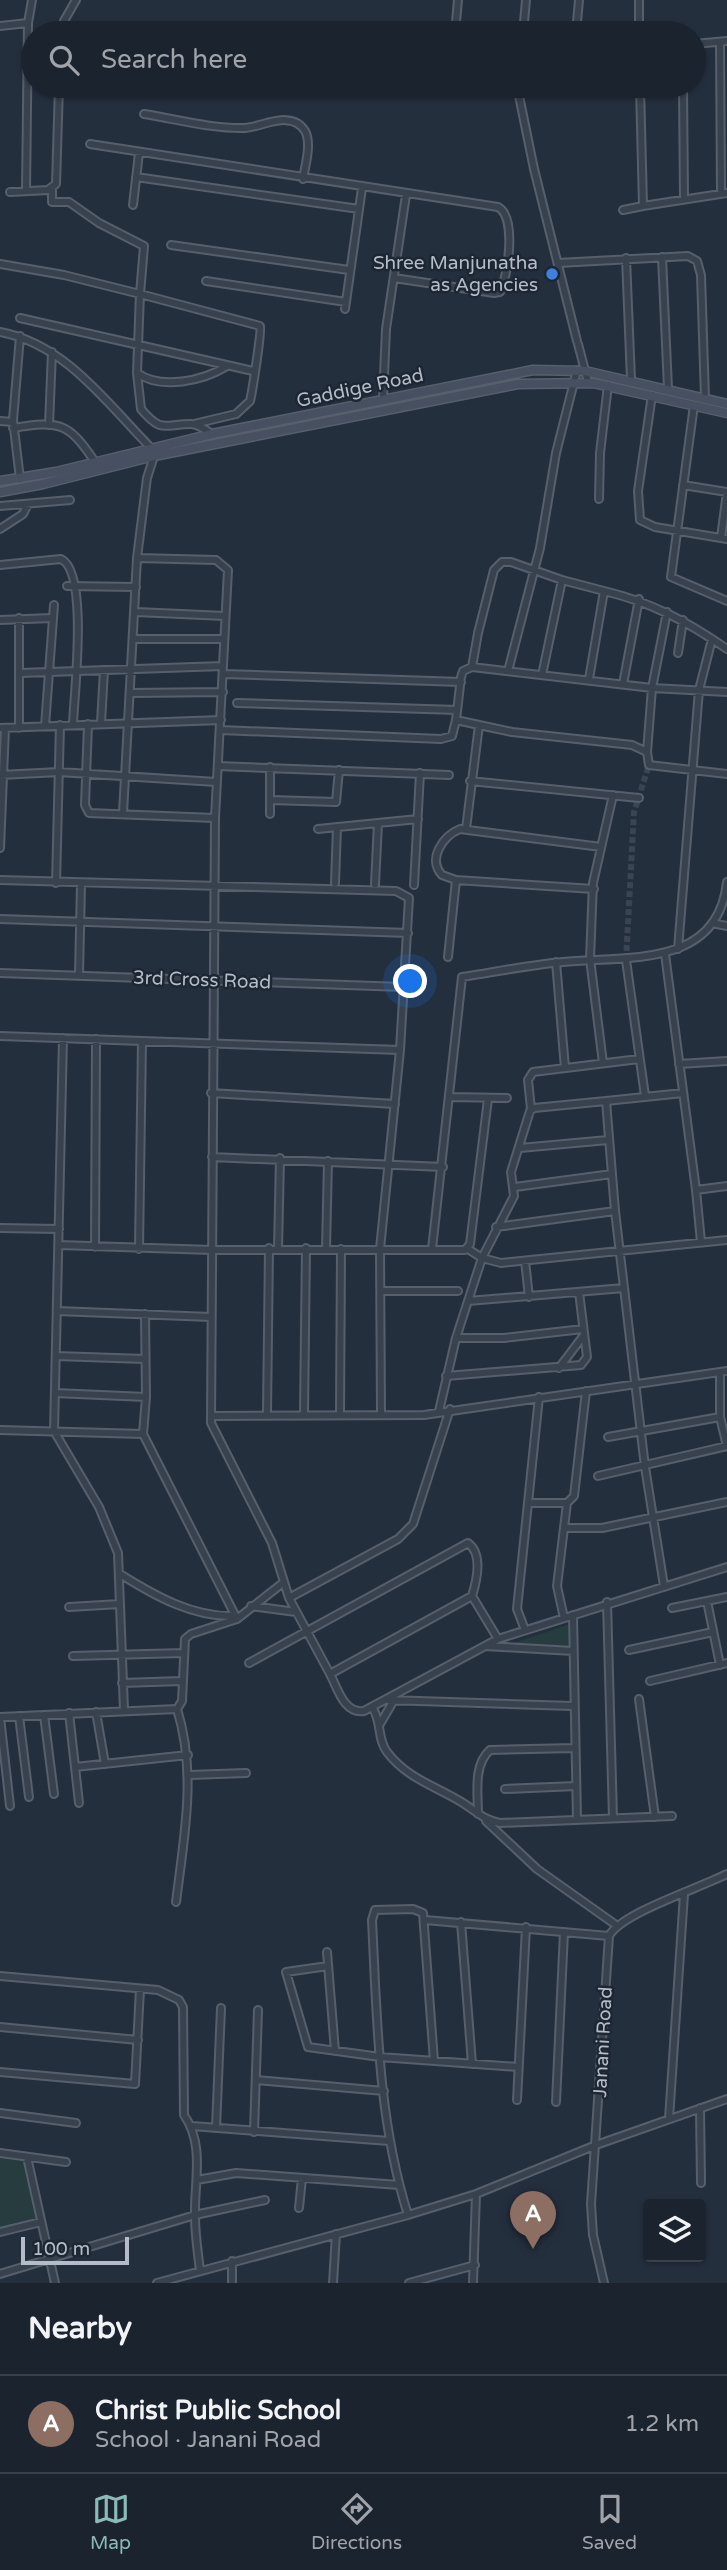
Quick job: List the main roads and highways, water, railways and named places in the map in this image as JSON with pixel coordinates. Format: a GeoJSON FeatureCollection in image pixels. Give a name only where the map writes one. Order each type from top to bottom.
{"type":"FeatureCollection","features":[{"type":"Feature","properties":{"kind":"main road","name":"Gaddige Road"},"geometry":{"type":"LineString","coordinates":[[0,481],[94,462],[150,447],[513,373],[581,371],[668,388],[727,404]]}},
{"type":"Feature","properties":{"kind":"main road","name":"Gaddige Road"},"geometry":{"type":"LineString","coordinates":[[0,492],[54,482],[154,456],[446,396],[518,384],[588,382],[727,413]]}},
{"type":"Feature","properties":{"kind":"tunnel"},"geometry":{"type":"LineString","coordinates":[[626,960],[634,812],[649,765]]}},
{"type":"Feature","properties":{"kind":"place","name":"Shree Manjunatha as Agencies"},"geometry":{"type":"Point","coordinates":[552,274]}},
{"type":"Feature","properties":{"kind":"place","name":"Christ Public School"},"geometry":{"type":"Point","coordinates":[533,2249]}}]}
